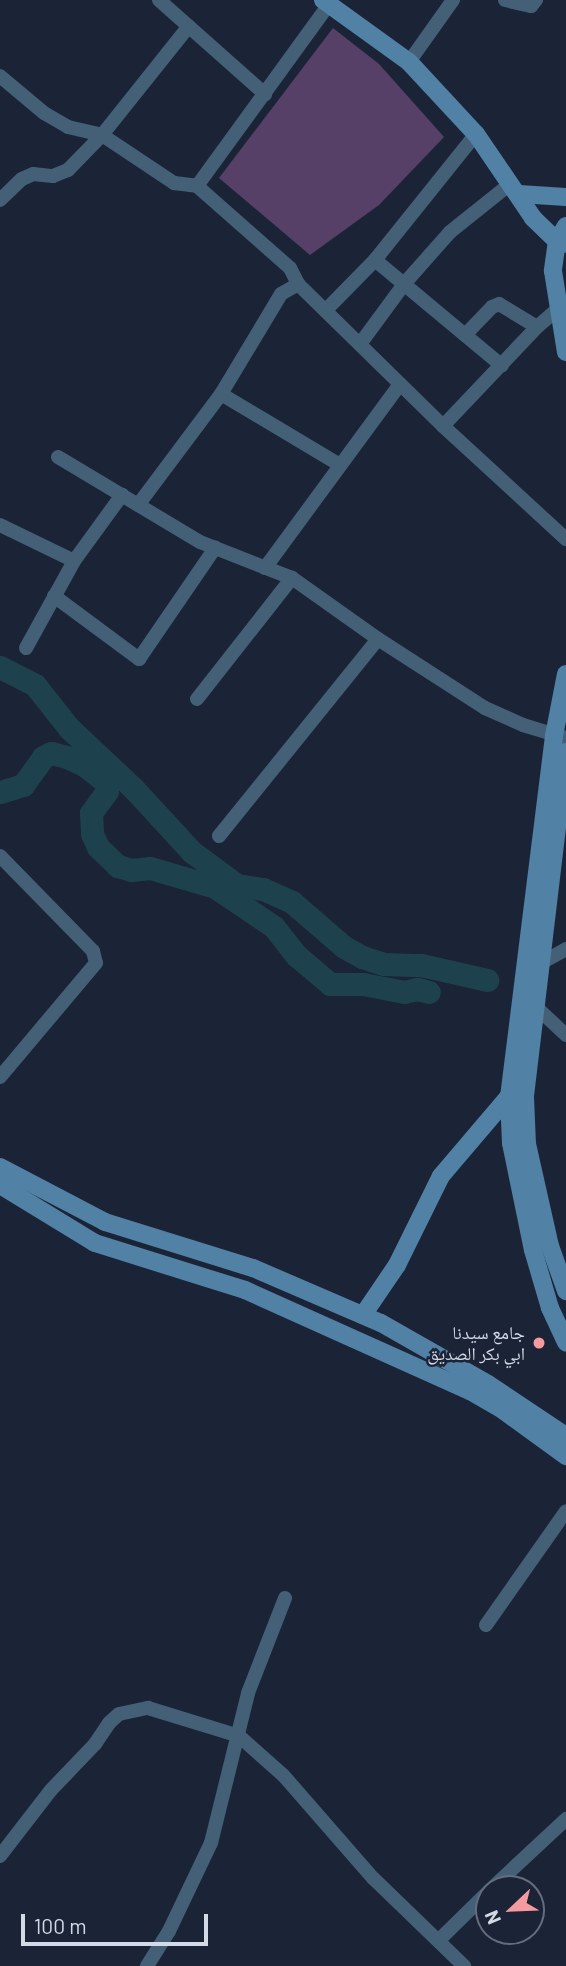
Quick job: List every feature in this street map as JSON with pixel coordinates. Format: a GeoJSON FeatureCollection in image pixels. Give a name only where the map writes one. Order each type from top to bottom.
{"type":"FeatureCollection","features":[{"type":"Feature","properties":{"kind":"main road"},"geometry":{"type":"LineString","coordinates":[[326,2],[409,62],[476,134],[533,218],[563,237],[553,271],[566,352]]}},
{"type":"Feature","properties":{"kind":"main road"},"geometry":{"type":"LineString","coordinates":[[514,189],[566,197]]}},
{"type":"Feature","properties":{"kind":"main road"},"geometry":{"type":"LineString","coordinates":[[566,674],[560,737],[509,1096],[511,1143],[533,1250],[550,1308],[566,1342]]}},
{"type":"Feature","properties":{"kind":"main road"},"geometry":{"type":"LineString","coordinates":[[566,752],[561,828],[525,1097],[527,1144],[550,1246],[566,1291]]}},
{"type":"Feature","properties":{"kind":"main road"},"geometry":{"type":"LineString","coordinates":[[363,1315],[397,1265],[441,1176],[509,1096]]}},
{"type":"Feature","properties":{"kind":"main road"},"geometry":{"type":"LineString","coordinates":[[0,1167],[105,1222],[253,1268],[363,1315],[488,1384],[566,1436]]}},
{"type":"Feature","properties":{"kind":"main road"},"geometry":{"type":"LineString","coordinates":[[0,1185],[95,1243],[245,1290],[470,1391],[566,1456]]}},
{"type":"Feature","properties":{"kind":"street"},"geometry":{"type":"LineString","coordinates":[[159,0],[265,94]]}},
{"type":"Feature","properties":{"kind":"street"},"geometry":{"type":"LineString","coordinates":[[409,62],[453,0]]}},
{"type":"Feature","properties":{"kind":"street"},"geometry":{"type":"LineString","coordinates":[[505,0],[531,6],[536,0]]}},
{"type":"Feature","properties":{"kind":"street"},"geometry":{"type":"LineString","coordinates":[[197,186],[265,94],[326,2]]}},
{"type":"Feature","properties":{"kind":"street"},"geometry":{"type":"LineString","coordinates":[[0,200],[22,179],[33,174],[53,177],[68,170],[102,135],[189,26]]}},
{"type":"Feature","properties":{"kind":"street"},"geometry":{"type":"LineString","coordinates":[[0,76],[44,113],[68,127],[102,135],[174,183],[197,186],[290,268],[298,284],[443,426],[566,539]]}},
{"type":"Feature","properties":{"kind":"street"},"geometry":{"type":"LineString","coordinates":[[326,310],[375,260],[476,134]]}},
{"type":"Feature","properties":{"kind":"street"},"geometry":{"type":"LineString","coordinates":[[360,344],[404,284],[450,232],[514,189]]}},
{"type":"Feature","properties":{"kind":"street"},"geometry":{"type":"LineString","coordinates":[[375,260],[502,366]]}},
{"type":"Feature","properties":{"kind":"street"},"geometry":{"type":"LineString","coordinates":[[138,505],[221,394],[281,294],[298,284]]}},
{"type":"Feature","properties":{"kind":"street"},"geometry":{"type":"LineString","coordinates":[[465,335],[492,307],[499,304],[537,327]]}},
{"type":"Feature","properties":{"kind":"street"},"geometry":{"type":"LineString","coordinates":[[443,426],[537,327],[558,309]]}},
{"type":"Feature","properties":{"kind":"street"},"geometry":{"type":"LineString","coordinates":[[265,568],[400,384]]}},
{"type":"Feature","properties":{"kind":"street"},"geometry":{"type":"LineString","coordinates":[[221,394],[340,465]]}},
{"type":"Feature","properties":{"kind":"street"},"geometry":{"type":"LineString","coordinates":[[58,457],[215,548],[292,578],[378,639],[485,708],[560,737]]}},
{"type":"Feature","properties":{"kind":"street"},"geometry":{"type":"LineString","coordinates":[[26,648],[74,561],[122,495]]}},
{"type":"Feature","properties":{"kind":"street"},"geometry":{"type":"LineString","coordinates":[[0,525],[74,561]]}},
{"type":"Feature","properties":{"kind":"street"},"geometry":{"type":"LineString","coordinates":[[54,596],[139,659],[215,548]]}},
{"type":"Feature","properties":{"kind":"street"},"geometry":{"type":"LineString","coordinates":[[197,699],[292,578]]}},
{"type":"Feature","properties":{"kind":"street"},"geometry":{"type":"LineString","coordinates":[[219,836],[378,639]]}},
{"type":"Feature","properties":{"kind":"street"},"geometry":{"type":"LineString","coordinates":[[0,856],[93,951],[96,963],[0,1077]]}},
{"type":"Feature","properties":{"kind":"street"},"geometry":{"type":"LineString","coordinates":[[541,963],[566,949]]}},
{"type":"Feature","properties":{"kind":"street"},"geometry":{"type":"LineString","coordinates":[[536,1007],[566,1035]]}},
{"type":"Feature","properties":{"kind":"street"},"geometry":{"type":"LineString","coordinates":[[486,1625],[566,1511]]}},
{"type":"Feature","properties":{"kind":"street"},"geometry":{"type":"LineString","coordinates":[[147,1966],[169,1931],[211,1843],[248,1693],[285,1598]]}},
{"type":"Feature","properties":{"kind":"street"},"geometry":{"type":"LineString","coordinates":[[0,1856],[51,1790],[119,1714],[148,1708],[239,1736],[283,1775],[373,1878],[464,1966]]}},
{"type":"Feature","properties":{"kind":"street"},"geometry":{"type":"LineString","coordinates":[[506,1875],[566,1819]]}},
{"type":"Feature","properties":{"kind":"street"},"geometry":{"type":"LineString","coordinates":[[439,1940],[475,1905]]}},
{"type":"Feature","properties":{"kind":"shaded area"},"geometry":{"type":"Polygon","coordinates":[[[333,28],[379,64],[444,137],[379,205],[310,255],[219,178],[333,28]]]}},
{"type":"Feature","properties":{"kind":"waterway"},"geometry":{"type":"LineString","coordinates":[[0,667],[35,685],[69,728],[133,788],[192,852],[237,885],[263,889],[292,902],[344,947],[362,957],[383,964],[421,965],[487,980]]}},
{"type":"Feature","properties":{"kind":"waterway"},"geometry":{"type":"LineString","coordinates":[[0,792],[23,785],[43,757],[51,753],[67,757],[84,765],[106,782],[107,791],[91,813],[92,834],[98,847],[118,866],[131,870],[150,868],[215,887],[274,927],[297,956],[330,984],[363,984],[404,992],[417,989],[429,992]]}},
{"type":"Feature","properties":{"kind":"place","name":"جامع سيدنا ابي بكر الصديق"},"geometry":{"type":"Point","coordinates":[539,1343]}}]}
